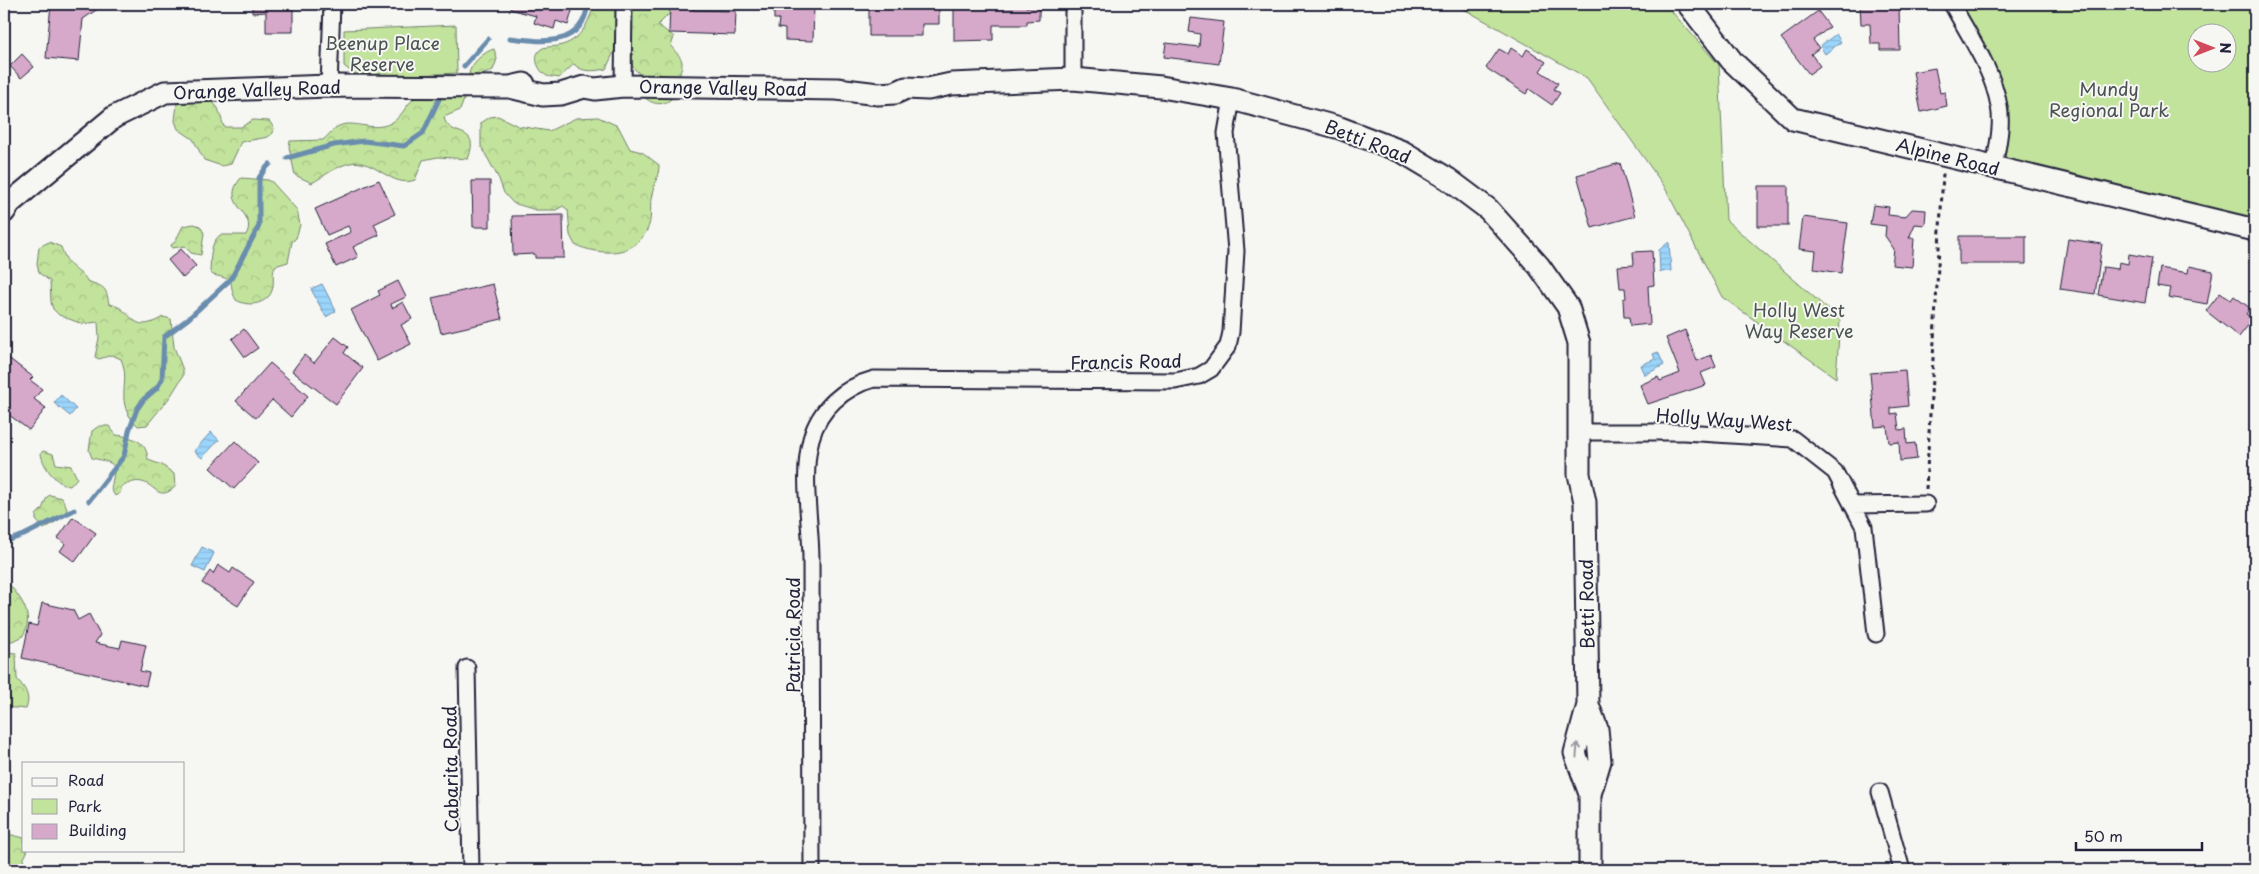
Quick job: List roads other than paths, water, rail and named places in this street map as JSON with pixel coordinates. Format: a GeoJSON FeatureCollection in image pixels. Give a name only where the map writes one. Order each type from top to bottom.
{"type":"FeatureCollection","features":[{"type":"Feature","properties":{"kind":"street"},"geometry":{"type":"LineString","coordinates":[[329,86],[332,4]]}},
{"type":"Feature","properties":{"kind":"street"},"geometry":{"type":"LineString","coordinates":[[616,86],[624,4]]}},
{"type":"Feature","properties":{"kind":"street"},"geometry":{"type":"LineString","coordinates":[[1073,4],[1073,79]]}},
{"type":"Feature","properties":{"kind":"street","name":"Alpine Road"},"geometry":{"type":"LineString","coordinates":[[1688,4],[1732,61],[1793,119],[2255,230]]}},
{"type":"Feature","properties":{"kind":"street"},"geometry":{"type":"LineString","coordinates":[[1952,4],[1992,79],[2000,107],[2000,134],[1994,168]]}},
{"type":"Feature","properties":{"kind":"street","name":"Orange Valley Road"},"geometry":{"type":"LineString","coordinates":[[6,207],[114,117],[165,92],[329,86],[510,87],[526,83],[554,85],[576,79],[586,79],[616,86],[837,89],[922,78],[951,84],[1073,79]]}},
{"type":"Feature","properties":{"kind":"street","name":"Betti Road"},"geometry":{"type":"LineString","coordinates":[[1073,79],[1161,87],[1232,99],[1340,128],[1403,152],[1448,179],[1488,209],[1539,266],[1568,307],[1579,343],[1585,432],[1579,474],[1585,502],[1588,705],[1597,729],[1600,761],[1590,794],[1590,870]]}},
{"type":"Feature","properties":{"kind":"street","name":"Francis Road"},"geometry":{"type":"LineString","coordinates":[[830,405],[850,388],[874,379],[1175,381],[1199,376],[1211,369],[1228,346],[1233,317],[1236,252],[1226,133],[1232,99]]}},
{"type":"Feature","properties":{"kind":"street","name":"Patricia Road"},"geometry":{"type":"LineString","coordinates":[[812,870],[811,556],[808,470],[811,439],[817,424],[830,405]]}},
{"type":"Feature","properties":{"kind":"street","name":"Holly Way West"},"geometry":{"type":"LineString","coordinates":[[1585,432],[1684,432],[1793,439],[1835,472],[1864,527],[1876,634]]}},
{"type":"Feature","properties":{"kind":"street"},"geometry":{"type":"LineString","coordinates":[[1852,505],[1926,504]]}},
{"type":"Feature","properties":{"kind":"street","name":"Cabarita Road"},"geometry":{"type":"LineString","coordinates":[[466,668],[471,870]]}},
{"type":"Feature","properties":{"kind":"street"},"geometry":{"type":"LineString","coordinates":[[1880,792],[1902,870]]}},
{"type":"Feature","properties":{"kind":"water"},"geometry":{"type":"Polygon","coordinates":[[[1836,34],[1841,42],[1825,54],[1820,46],[1836,34]]]}},
{"type":"Feature","properties":{"kind":"water"},"geometry":{"type":"Polygon","coordinates":[[[1669,242],[1671,271],[1660,272],[1659,250],[1669,242]]]}},
{"type":"Feature","properties":{"kind":"water"},"geometry":{"type":"Polygon","coordinates":[[[322,284],[336,311],[326,317],[311,289],[322,284]]]}},
{"type":"Feature","properties":{"kind":"water"},"geometry":{"type":"Polygon","coordinates":[[[1658,352],[1664,365],[1645,375],[1641,365],[1655,359],[1653,354],[1658,352]]]}},
{"type":"Feature","properties":{"kind":"water"},"geometry":{"type":"Polygon","coordinates":[[[61,395],[76,409],[70,416],[54,403],[61,395]]]}},
{"type":"Feature","properties":{"kind":"water"},"geometry":{"type":"Polygon","coordinates":[[[211,432],[219,440],[202,458],[194,451],[211,432]]]}},
{"type":"Feature","properties":{"kind":"water"},"geometry":{"type":"Polygon","coordinates":[[[202,547],[214,553],[205,572],[192,566],[202,547]]]}},
{"type":"Feature","properties":{"kind":"waterway"},"geometry":{"type":"LineString","coordinates":[[510,38],[548,41],[569,35],[578,28],[584,18],[588,4]]}},
{"type":"Feature","properties":{"kind":"waterway"},"geometry":{"type":"LineString","coordinates":[[464,66],[488,39]]}},
{"type":"Feature","properties":{"kind":"waterway"},"geometry":{"type":"LineString","coordinates":[[287,158],[334,145],[364,141],[404,146],[423,133],[442,93]]}},
{"type":"Feature","properties":{"kind":"waterway"},"geometry":{"type":"LineString","coordinates":[[89,501],[124,456],[129,431],[137,409],[144,399],[157,388],[162,379],[164,337],[189,318],[231,279],[259,226],[259,178],[270,164]]}},
{"type":"Feature","properties":{"kind":"waterway"},"geometry":{"type":"LineString","coordinates":[[4,542],[24,535],[74,510]]}},
{"type":"Feature","properties":{"kind":"park label","name":"Beenup Place Reserve"},"geometry":{"type":"Point","coordinates":[382,52]}},
{"type":"Feature","properties":{"kind":"park label","name":"Mundy Regional Park"},"geometry":{"type":"Point","coordinates":[2109,98]}},
{"type":"Feature","properties":{"kind":"park label","name":"Holly West Way Reserve"},"geometry":{"type":"Point","coordinates":[1799,319]}}]}
